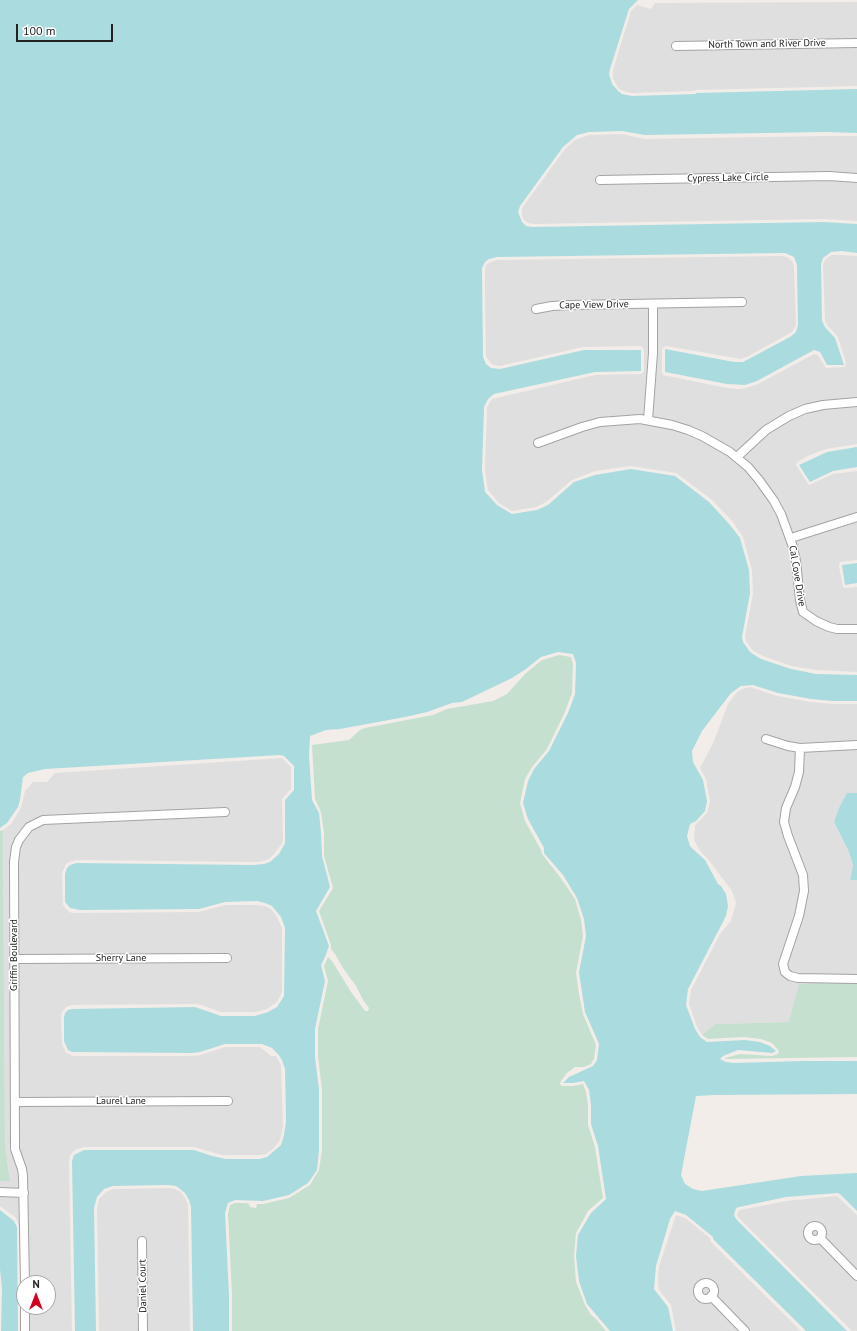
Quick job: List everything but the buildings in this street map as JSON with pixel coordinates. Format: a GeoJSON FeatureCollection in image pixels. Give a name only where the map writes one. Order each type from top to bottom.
{"type":"FeatureCollection","features":[{"type":"Feature","properties":{"kind":"street","name":"North Town and River Drive"},"geometry":{"type":"LineString","coordinates":[[676,46],[857,43]]}},
{"type":"Feature","properties":{"kind":"street","name":"Cypress Lake Circle"},"geometry":{"type":"LineString","coordinates":[[600,180],[829,176],[857,178]]}},
{"type":"Feature","properties":{"kind":"street","name":"Cape View Drive"},"geometry":{"type":"LineString","coordinates":[[536,309],[570,305],[742,302]]}},
{"type":"Feature","properties":{"kind":"street"},"geometry":{"type":"LineString","coordinates":[[648,420],[653,353],[653,304]]}},
{"type":"Feature","properties":{"kind":"street"},"geometry":{"type":"LineString","coordinates":[[737,457],[766,430],[789,416],[805,409],[823,405],[857,402]]}},
{"type":"Feature","properties":{"kind":"street","name":"Cal Cove Drive"},"geometry":{"type":"LineString","coordinates":[[538,443],[600,422],[625,420],[648,420],[672,425],[702,436],[737,457],[759,480],[781,514],[791,538],[796,561],[800,600],[803,612],[816,622],[829,627],[838,629],[857,629]]}},
{"type":"Feature","properties":{"kind":"street"},"geometry":{"type":"LineString","coordinates":[[791,538],[857,517]]}},
{"type":"Feature","properties":{"kind":"street"},"geometry":{"type":"LineString","coordinates":[[766,739],[800,748],[857,745]]}},
{"type":"Feature","properties":{"kind":"street"},"geometry":{"type":"LineString","coordinates":[[800,748],[799,772],[795,787],[786,808],[784,822],[803,875],[804,891],[799,916],[782,964],[785,972],[790,976],[798,978],[857,979]]}},
{"type":"Feature","properties":{"kind":"street","name":"Griffin Boulevard"},"geometry":{"type":"LineString","coordinates":[[25,1275],[24,1193],[22,1168],[15,1149],[14,855],[18,840],[29,827],[36,823],[50,820],[225,812]]}},
{"type":"Feature","properties":{"kind":"street","name":"Sherry Lane"},"geometry":{"type":"LineString","coordinates":[[14,959],[227,958]]}},
{"type":"Feature","properties":{"kind":"street","name":"Laurel Lane"},"geometry":{"type":"LineString","coordinates":[[15,1102],[228,1101]]}},
{"type":"Feature","properties":{"kind":"street"},"geometry":{"type":"LineString","coordinates":[[0,1192],[24,1193]]}},
{"type":"Feature","properties":{"kind":"street"},"geometry":{"type":"LineString","coordinates":[[820,1238],[857,1276]]}},
{"type":"Feature","properties":{"kind":"street","name":"Daniel Court"},"geometry":{"type":"LineString","coordinates":[[142,1241],[143,1331]]}},
{"type":"Feature","properties":{"kind":"street"},"geometry":{"type":"LineString","coordinates":[[711,1296],[745,1331]]}},
{"type":"Feature","properties":{"kind":"street"},"geometry":{"type":"LineString","coordinates":[[25,1315],[25,1331]]}},
{"type":"Feature","properties":{"kind":"shaded area"},"geometry":{"type":"Polygon","coordinates":[[[857,2],[857,86],[632,93],[619,89],[613,79],[613,70],[631,11],[637,5],[651,9],[655,3],[857,2]]]}},
{"type":"Feature","properties":{"kind":"shaded area"},"geometry":{"type":"Polygon","coordinates":[[[622,134],[644,139],[857,136],[857,221],[824,219],[533,224],[524,220],[522,208],[565,149],[575,140],[589,135],[622,134]]]}},
{"type":"Feature","properties":{"kind":"shaded area"},"geometry":{"type":"Polygon","coordinates":[[[831,255],[857,256],[857,444],[826,449],[810,455],[797,462],[796,465],[809,485],[833,474],[857,471],[857,560],[840,562],[839,566],[843,587],[857,587],[857,672],[816,670],[791,666],[763,656],[752,650],[746,641],[745,636],[753,594],[752,570],[743,537],[733,522],[711,499],[676,473],[631,466],[595,471],[572,480],[546,502],[536,507],[512,511],[499,503],[488,490],[485,470],[487,407],[492,399],[595,375],[642,374],[644,371],[644,350],[641,346],[583,347],[500,366],[493,365],[486,356],[485,269],[487,264],[497,260],[787,257],[793,262],[794,268],[796,325],[792,332],[741,359],[666,346],[662,348],[663,375],[727,388],[740,389],[758,384],[814,354],[818,355],[826,368],[845,367],[846,363],[838,337],[827,325],[825,320],[823,265],[825,260],[831,255]]]}},
{"type":"Feature","properties":{"kind":"shaded area"},"geometry":{"type":"Polygon","coordinates":[[[750,687],[777,696],[811,702],[857,704],[857,793],[847,793],[834,822],[849,852],[853,865],[850,880],[857,880],[857,982],[789,1022],[715,1024],[702,1035],[697,1027],[689,1004],[691,990],[720,934],[731,921],[736,903],[732,891],[708,859],[700,851],[694,840],[695,825],[707,813],[710,802],[706,779],[700,768],[714,741],[728,704],[737,692],[750,687]]]}},
{"type":"Feature","properties":{"kind":"shaded area"},"geometry":{"type":"Polygon","coordinates":[[[282,758],[291,767],[291,789],[282,799],[283,840],[281,845],[269,859],[259,862],[77,860],[66,864],[62,873],[63,905],[69,912],[73,913],[199,912],[225,905],[257,905],[265,906],[271,909],[276,915],[282,928],[282,992],[277,1002],[267,1009],[255,1012],[221,1012],[195,1004],[72,1005],[66,1007],[62,1012],[62,1044],[66,1053],[74,1056],[192,1056],[201,1055],[225,1047],[260,1047],[271,1056],[276,1056],[281,1065],[283,1127],[280,1140],[273,1149],[266,1154],[260,1155],[222,1155],[194,1147],[84,1147],[75,1150],[70,1155],[69,1161],[72,1331],[21,1331],[21,1315],[56,1315],[56,1275],[20,1275],[19,1226],[16,1218],[0,1206],[0,1181],[10,1181],[5,1145],[3,830],[11,824],[21,808],[25,791],[33,782],[47,782],[55,773],[282,758]]]}},
{"type":"Feature","properties":{"kind":"shaded area"},"geometry":{"type":"Polygon","coordinates":[[[168,1188],[181,1192],[188,1204],[190,1331],[99,1331],[97,1208],[99,1199],[106,1192],[113,1189],[168,1188]]]}},
{"type":"Feature","properties":{"kind":"shaded area"},"geometry":{"type":"Polygon","coordinates":[[[837,1196],[857,1215],[857,1331],[852,1331],[738,1217],[737,1214],[740,1210],[786,1201],[837,1196]]]}},
{"type":"Feature","properties":{"kind":"shaded area"},"geometry":{"type":"Polygon","coordinates":[[[676,1215],[685,1218],[710,1238],[711,1242],[801,1331],[676,1331],[671,1305],[659,1290],[658,1282],[659,1266],[676,1215]]]}},
{"type":"Feature","properties":{"kind":"green space"},"geometry":{"type":"Polygon","coordinates":[[[559,655],[571,657],[573,664],[572,693],[565,712],[547,749],[532,767],[525,779],[520,803],[525,821],[542,854],[575,899],[581,920],[583,936],[576,973],[583,1014],[596,1045],[594,1059],[591,1064],[584,1067],[575,1067],[567,1073],[560,1084],[562,1086],[573,1086],[583,1084],[586,1092],[588,1105],[588,1125],[595,1147],[603,1198],[588,1211],[576,1233],[574,1256],[576,1282],[585,1305],[591,1315],[606,1331],[232,1331],[232,1295],[228,1214],[230,1205],[235,1203],[248,1203],[250,1207],[256,1208],[257,1204],[289,1198],[310,1185],[319,1170],[322,1150],[322,1090],[318,1056],[318,1029],[328,981],[324,966],[328,957],[365,1011],[368,1011],[369,1008],[331,949],[331,945],[319,911],[333,888],[324,856],[324,833],[321,812],[315,799],[312,745],[349,740],[360,730],[365,728],[433,715],[447,709],[493,701],[507,694],[525,674],[542,660],[559,655]]]}},
{"type":"Feature","properties":{"kind":"green space"},"geometry":{"type":"Polygon","coordinates":[[[3,830],[5,1145],[10,1181],[0,1181],[0,831],[3,830]]]}},
{"type":"Feature","properties":{"kind":"green space"},"geometry":{"type":"Polygon","coordinates":[[[857,982],[857,1057],[726,1059],[725,1058],[740,1054],[772,1056],[778,1054],[779,1051],[772,1043],[761,1039],[744,1037],[708,1039],[702,1035],[715,1024],[789,1022],[799,984],[857,982]]]}},
{"type":"Feature","properties":{"kind":"water"},"geometry":{"type":"Polygon","coordinates":[[[0,0],[638,0],[629,9],[609,74],[612,84],[622,94],[632,96],[857,89],[857,133],[826,132],[645,135],[622,131],[589,132],[577,135],[563,147],[520,206],[518,212],[522,222],[526,226],[532,227],[824,222],[857,224],[857,253],[842,251],[831,252],[823,258],[821,264],[822,321],[825,327],[835,338],[844,365],[827,365],[820,352],[814,350],[757,381],[745,385],[727,384],[665,372],[665,349],[734,362],[743,362],[790,337],[796,332],[798,325],[797,265],[794,257],[785,253],[497,257],[489,259],[485,262],[482,268],[483,357],[486,364],[491,368],[500,369],[584,350],[641,350],[641,371],[595,372],[494,394],[488,399],[484,407],[482,470],[485,492],[497,505],[512,514],[537,510],[548,505],[574,482],[595,475],[631,469],[675,476],[709,502],[740,538],[749,570],[750,593],[742,637],[743,642],[750,652],[761,659],[791,669],[816,674],[857,675],[857,701],[811,699],[778,693],[753,685],[741,686],[731,693],[702,731],[692,751],[693,762],[703,780],[707,801],[705,811],[696,821],[690,824],[687,836],[690,846],[705,860],[718,884],[726,894],[728,906],[726,916],[688,989],[686,1005],[695,1029],[700,1037],[707,1042],[745,1040],[760,1042],[770,1046],[776,1051],[772,1053],[738,1050],[723,1056],[720,1059],[726,1062],[734,1063],[857,1061],[857,1094],[696,1096],[681,1175],[685,1184],[693,1189],[702,1191],[801,1176],[857,1173],[857,1211],[838,1193],[786,1197],[736,1208],[734,1215],[736,1219],[847,1331],[806,1331],[713,1239],[713,1237],[686,1215],[675,1211],[670,1219],[656,1266],[654,1289],[668,1307],[673,1331],[610,1331],[587,1304],[579,1281],[576,1256],[578,1235],[591,1213],[606,1199],[598,1146],[591,1124],[589,1090],[584,1081],[563,1083],[569,1077],[593,1066],[597,1060],[599,1044],[585,1012],[579,972],[586,936],[584,919],[577,898],[563,875],[544,853],[544,848],[528,819],[523,803],[528,781],[534,769],[549,751],[568,713],[575,694],[576,663],[573,654],[558,652],[541,657],[512,678],[462,702],[452,703],[427,712],[405,717],[340,729],[326,730],[310,736],[309,756],[312,800],[319,813],[322,856],[330,887],[316,911],[329,946],[321,965],[325,981],[315,1029],[315,1057],[319,1090],[319,1150],[317,1170],[308,1183],[289,1195],[263,1201],[235,1200],[228,1203],[225,1213],[229,1295],[229,1331],[193,1331],[191,1207],[185,1193],[176,1186],[168,1185],[113,1186],[104,1189],[97,1197],[94,1208],[96,1331],[75,1331],[72,1161],[74,1155],[84,1150],[194,1150],[226,1159],[260,1159],[267,1157],[281,1145],[284,1135],[286,1121],[285,1069],[278,1054],[272,1048],[262,1044],[225,1044],[192,1053],[72,1052],[68,1050],[64,1041],[65,1013],[72,1009],[195,1007],[221,1016],[255,1016],[268,1012],[277,1007],[284,996],[285,928],[281,917],[272,906],[257,901],[225,902],[199,909],[80,910],[70,908],[65,902],[65,874],[67,868],[70,865],[77,863],[253,865],[270,862],[279,854],[285,843],[285,800],[294,790],[294,766],[284,756],[280,755],[45,769],[28,773],[23,777],[18,807],[7,823],[0,828],[0,0]]]}},
{"type":"Feature","properties":{"kind":"water"},"geometry":{"type":"Polygon","coordinates":[[[857,447],[857,467],[833,471],[810,482],[799,465],[827,452],[857,447]]]}},
{"type":"Feature","properties":{"kind":"water"},"geometry":{"type":"Polygon","coordinates":[[[857,563],[857,583],[845,585],[842,565],[857,563]]]}},
{"type":"Feature","properties":{"kind":"water"},"geometry":{"type":"Polygon","coordinates":[[[847,793],[857,793],[857,880],[850,880],[853,865],[849,852],[834,822],[847,793]]]}},
{"type":"Feature","properties":{"kind":"water"},"geometry":{"type":"Polygon","coordinates":[[[0,1210],[14,1221],[17,1227],[16,1315],[18,1315],[18,1331],[1,1331],[2,1289],[0,1269],[0,1210]]]}}]}
